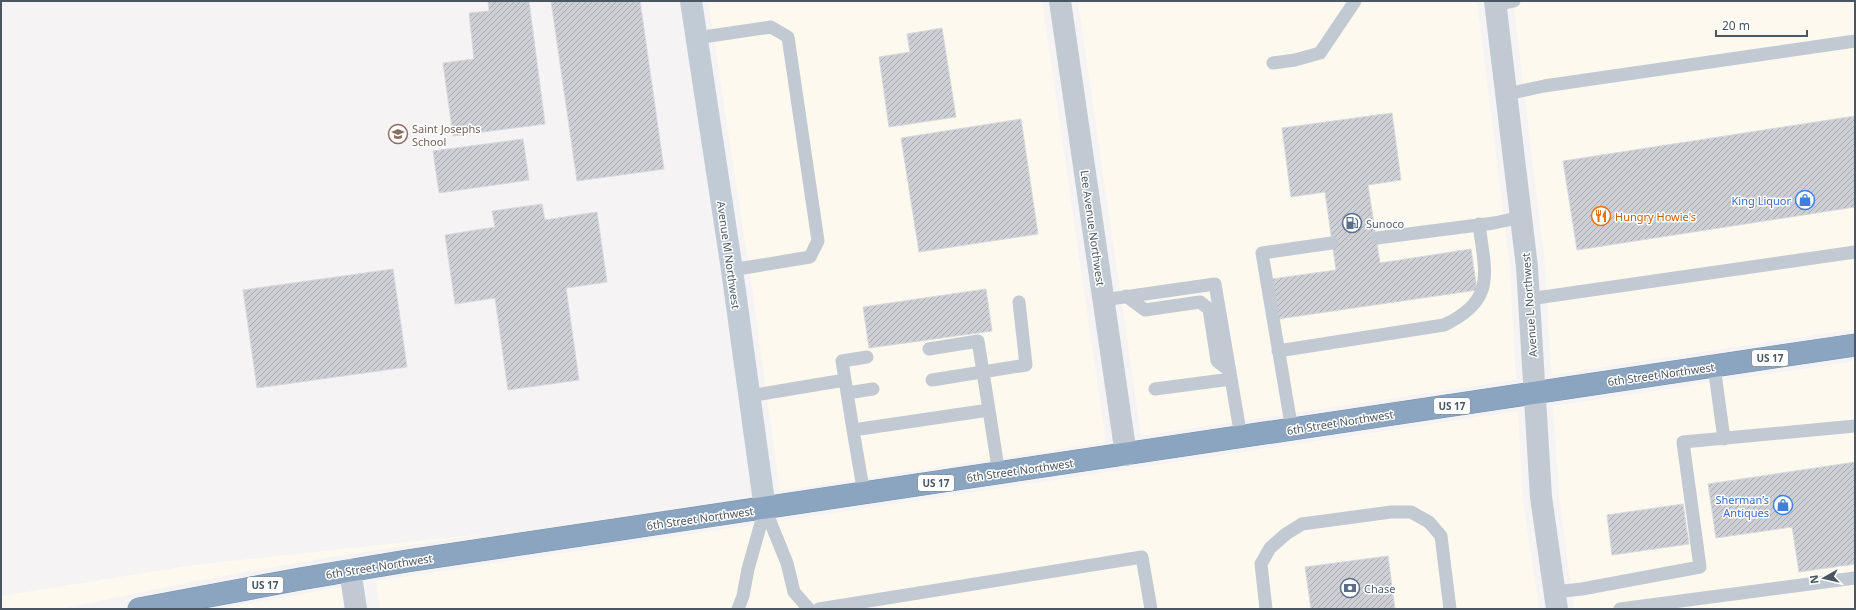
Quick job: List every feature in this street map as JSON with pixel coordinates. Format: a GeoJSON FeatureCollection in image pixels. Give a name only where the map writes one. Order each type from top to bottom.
{"type":"FeatureCollection","features":[{"type":"Feature","properties":{"kind":"highway","name":"6th Street Northwest"},"geometry":{"type":"LineString","coordinates":[[139,609],[350,570],[1855,345]]}},
{"type":"Feature","properties":{"kind":"street","name":"Avenue M Northwest"},"geometry":{"type":"LineString","coordinates":[[691,1],[732,270],[765,509]]}},
{"type":"Feature","properties":{"kind":"street","name":"Lee Avenue Northwest"},"geometry":{"type":"LineString","coordinates":[[1060,1],[1126,455]]}},
{"type":"Feature","properties":{"kind":"street","name":"Avenue L Northwest"},"geometry":{"type":"LineString","coordinates":[[1502,2],[1507,94],[1522,217],[1529,299],[1541,497],[1556,600]]}},
{"type":"Feature","properties":{"kind":"street"},"geometry":{"type":"LineString","coordinates":[[350,570],[356,609]]}},
{"type":"Feature","properties":{"kind":"lane"},"geometry":{"type":"LineString","coordinates":[[1273,63],[1294,60],[1320,53],[1355,1]]}},
{"type":"Feature","properties":{"kind":"lane"},"geometry":{"type":"LineString","coordinates":[[696,38],[771,26],[788,37],[818,241],[810,257],[732,270]]}},
{"type":"Feature","properties":{"kind":"lane"},"geometry":{"type":"LineString","coordinates":[[1507,94],[1544,86],[1855,41]]}},
{"type":"Feature","properties":{"kind":"lane"},"geometry":{"type":"LineString","coordinates":[[1377,238],[1522,217]]}},
{"type":"Feature","properties":{"kind":"lane"},"geometry":{"type":"LineString","coordinates":[[1278,351],[1444,324],[1460,317],[1472,308],[1482,292],[1485,279],[1479,224]]}},
{"type":"Feature","properties":{"kind":"lane"},"geometry":{"type":"LineString","coordinates":[[1292,430],[1262,253],[1332,243]]}},
{"type":"Feature","properties":{"kind":"lane"},"geometry":{"type":"LineString","coordinates":[[1529,299],[1855,252]]}},
{"type":"Feature","properties":{"kind":"lane"},"geometry":{"type":"LineString","coordinates":[[1103,300],[1215,284],[1241,437]]}},
{"type":"Feature","properties":{"kind":"lane"},"geometry":{"type":"LineString","coordinates":[[1126,296],[1145,310],[1200,302],[1209,309],[1217,361],[1230,375]]}},
{"type":"Feature","properties":{"kind":"lane"},"geometry":{"type":"LineString","coordinates":[[932,380],[1026,365],[1018,302]]}},
{"type":"Feature","properties":{"kind":"lane"},"geometry":{"type":"LineString","coordinates":[[929,349],[978,341],[999,474]]}},
{"type":"Feature","properties":{"kind":"lane"},"geometry":{"type":"LineString","coordinates":[[864,494],[842,361],[867,357]]}},
{"type":"Feature","properties":{"kind":"lane"},"geometry":{"type":"LineString","coordinates":[[1714,366],[1724,439]]}},
{"type":"Feature","properties":{"kind":"lane"},"geometry":{"type":"LineString","coordinates":[[1155,389],[1230,375]]}},
{"type":"Feature","properties":{"kind":"lane"},"geometry":{"type":"LineString","coordinates":[[749,396],[846,387],[873,389]]}},
{"type":"Feature","properties":{"kind":"lane"},"geometry":{"type":"LineString","coordinates":[[853,430],[989,410]]}},
{"type":"Feature","properties":{"kind":"lane"},"geometry":{"type":"LineString","coordinates":[[1556,600],[1582,589],[1700,567],[1683,442],[1855,426]]}},
{"type":"Feature","properties":{"kind":"lane"},"geometry":{"type":"LineString","coordinates":[[738,609],[743,596],[748,569],[765,509]]}},
{"type":"Feature","properties":{"kind":"lane"},"geometry":{"type":"LineString","coordinates":[[765,509],[787,564],[794,592],[809,609]]}},
{"type":"Feature","properties":{"kind":"lane"},"geometry":{"type":"LineString","coordinates":[[1266,609],[1261,564],[1270,548],[1302,524],[1391,512],[1411,512],[1429,522],[1441,536],[1450,609]]}},
{"type":"Feature","properties":{"kind":"lane"},"geometry":{"type":"LineString","coordinates":[[819,609],[1142,557],[1151,609]]}},
{"type":"Feature","properties":{"kind":"lane"},"geometry":{"type":"LineString","coordinates":[[1620,609],[1855,578]]}},
{"type":"Feature","properties":{"kind":"shaded area"},"geometry":{"type":"Polygon","coordinates":[[[708,1],[1042,1],[1106,442],[780,491],[749,267],[708,1]]]}},
{"type":"Feature","properties":{"kind":"shaded area"},"geometry":{"type":"Polygon","coordinates":[[[1078,1],[1477,1],[1510,268],[1516,380],[1141,436],[1078,1]]]}},
{"type":"Feature","properties":{"kind":"shaded area"},"geometry":{"type":"Polygon","coordinates":[[[1513,1],[1855,1],[1855,329],[1551,375],[1545,265],[1513,1]]]}},
{"type":"Feature","properties":{"kind":"shaded area"},"geometry":{"type":"Polygon","coordinates":[[[1855,361],[1855,609],[1574,609],[1559,495],[1553,406],[1855,361]]]}},
{"type":"Feature","properties":{"kind":"shaded area"},"geometry":{"type":"Polygon","coordinates":[[[1518,411],[1523,499],[1539,609],[380,609],[376,581],[1518,411]]]}},
{"type":"Feature","properties":{"kind":"shaded area"},"geometry":{"type":"Polygon","coordinates":[[[493,533],[337,556],[195,581],[61,609],[1,609],[1,596],[194,565],[493,533]]]}},
{"type":"Feature","properties":{"kind":"shaded area"},"geometry":{"type":"Polygon","coordinates":[[[341,587],[344,609],[219,609],[341,587]]]}},
{"type":"Feature","properties":{"kind":"building"},"geometry":{"type":"Polygon","coordinates":[[[488,1],[529,1],[545,124],[453,136],[443,63],[474,59],[469,13],[489,11],[488,1]]]}},
{"type":"Feature","properties":{"kind":"building"},"geometry":{"type":"Polygon","coordinates":[[[551,1],[640,1],[664,169],[577,181],[551,1]]]}},
{"type":"Feature","properties":{"kind":"building"},"geometry":{"type":"Polygon","coordinates":[[[942,28],[956,117],[889,127],[879,57],[910,52],[907,34],[942,28]]]}},
{"type":"Feature","properties":{"kind":"building","name":"Sunoco"},"geometry":{"type":"Polygon","coordinates":[[[1392,113],[1401,180],[1368,185],[1380,263],[1471,249],[1477,290],[1278,319],[1272,279],[1336,270],[1325,192],[1291,197],[1282,128],[1392,113]]]}},
{"type":"Feature","properties":{"kind":"building"},"geometry":{"type":"Polygon","coordinates":[[[1855,116],[1855,207],[1577,250],[1563,161],[1855,116]]]}},
{"type":"Feature","properties":{"kind":"building"},"geometry":{"type":"Polygon","coordinates":[[[1021,119],[1038,234],[919,252],[901,138],[1021,119]]]}},
{"type":"Feature","properties":{"kind":"building"},"geometry":{"type":"Polygon","coordinates":[[[523,139],[529,180],[439,193],[433,151],[523,139]]]}},
{"type":"Feature","properties":{"kind":"building"},"geometry":{"type":"Polygon","coordinates":[[[542,204],[545,220],[597,212],[607,282],[566,288],[579,380],[508,390],[495,298],[455,304],[445,235],[495,227],[492,211],[542,204]]]}},
{"type":"Feature","properties":{"kind":"building"},"geometry":{"type":"Polygon","coordinates":[[[393,269],[407,367],[257,388],[243,290],[393,269]]]}},
{"type":"Feature","properties":{"kind":"building"},"geometry":{"type":"Polygon","coordinates":[[[986,289],[992,331],[869,348],[863,307],[986,289]]]}},
{"type":"Feature","properties":{"kind":"building","name":"Sherman’s Antiques"},"geometry":{"type":"Polygon","coordinates":[[[1855,462],[1855,564],[1799,572],[1792,527],[1716,538],[1708,484],[1855,462]]]}},
{"type":"Feature","properties":{"kind":"building"},"geometry":{"type":"Polygon","coordinates":[[[1683,504],[1689,544],[1612,555],[1607,515],[1683,504]]]}},
{"type":"Feature","properties":{"kind":"building","name":"Chase"},"geometry":{"type":"Polygon","coordinates":[[[1388,556],[1395,609],[1311,609],[1305,567],[1388,556]]]}},
{"type":"Feature","properties":{"kind":"place","name":"Saint Josephs School"},"geometry":{"type":"Point","coordinates":[398,134]}},
{"type":"Feature","properties":{"kind":"place","name":"King Liquor"},"geometry":{"type":"Point","coordinates":[1805,200]}},
{"type":"Feature","properties":{"kind":"place","name":"Hungry Howie's"},"geometry":{"type":"Point","coordinates":[1601,216]}},
{"type":"Feature","properties":{"kind":"place","name":"Sunoco"},"geometry":{"type":"Point","coordinates":[1352,223]}},
{"type":"Feature","properties":{"kind":"place","name":"Sherman’s Antiques"},"geometry":{"type":"Point","coordinates":[1783,505]}},
{"type":"Feature","properties":{"kind":"place","name":"Chase"},"geometry":{"type":"Point","coordinates":[1350,588]}}]}
